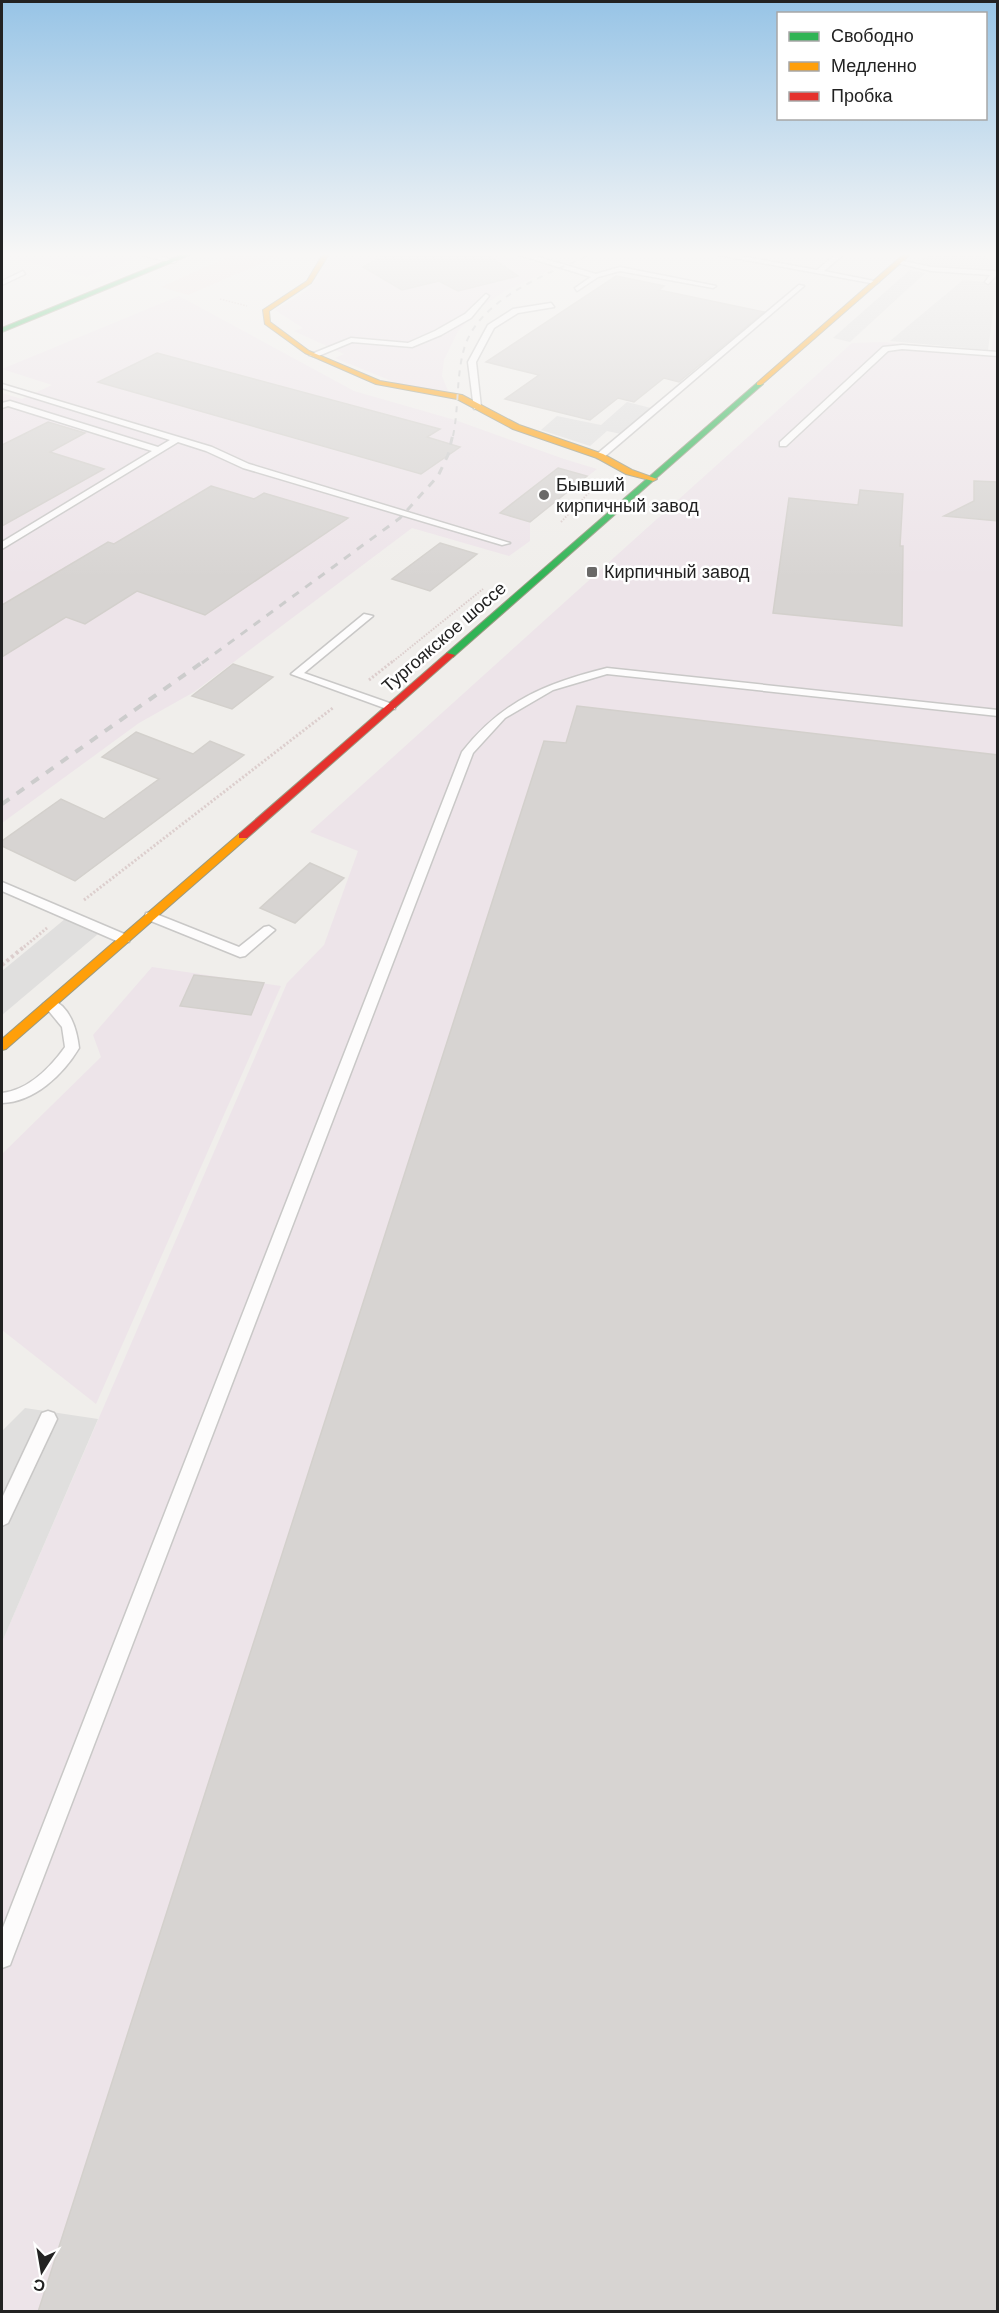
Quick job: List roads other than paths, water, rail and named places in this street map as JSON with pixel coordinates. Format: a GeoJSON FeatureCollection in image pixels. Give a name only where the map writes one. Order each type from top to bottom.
{"type":"FeatureCollection","features":[{"type":"Feature","properties":{"kind":"main road"},"geometry":{"type":"LineString","coordinates":[[329,362],[378,383],[459,397],[516,427],[600,456],[629,472],[653,479]]}},
{"type":"Feature","properties":{"kind":"main road","name":"Тургоякское шоссе"},"geometry":{"type":"LineString","coordinates":[[2,1046],[786,362]]}},
{"type":"Feature","properties":{"kind":"lane"},"geometry":{"type":"LineString","coordinates":[[472,362],[477,407]]}},
{"type":"Feature","properties":{"kind":"lane"},"geometry":{"type":"LineString","coordinates":[[600,456],[711,362]]}},
{"type":"Feature","properties":{"kind":"lane"},"geometry":{"type":"LineString","coordinates":[[783,444],[873,362]]}},
{"type":"Feature","properties":{"kind":"lane"},"geometry":{"type":"LineString","coordinates":[[2,386],[209,449],[246,466],[505,543]]}},
{"type":"Feature","properties":{"kind":"lane"},"geometry":{"type":"LineString","coordinates":[[2,406],[7,404],[158,450]]}},
{"type":"Feature","properties":{"kind":"lane"},"geometry":{"type":"LineString","coordinates":[[2,546],[177,439]]}},
{"type":"Feature","properties":{"kind":"lane"},"geometry":{"type":"LineString","coordinates":[[368,616],[296,674],[391,707]]}},
{"type":"Feature","properties":{"kind":"lane"},"geometry":{"type":"LineString","coordinates":[[2,1957],[468,752],[501,716],[549,688],[607,671],[998,713]]}},
{"type":"Feature","properties":{"kind":"lane"},"geometry":{"type":"LineString","coordinates":[[2,886],[124,939]]}},
{"type":"Feature","properties":{"kind":"lane"},"geometry":{"type":"LineString","coordinates":[[151,916],[240,953],[269,930]]}},
{"type":"Feature","properties":{"kind":"lane"},"geometry":{"type":"LineString","coordinates":[[2,1098],[13,1097],[53,1074],[72,1048],[69,1026],[50,1004]]}},
{"type":"Feature","properties":{"kind":"lane"},"geometry":{"type":"LineString","coordinates":[[2,1518],[48,1419]]}},
{"type":"Feature","properties":{"kind":"railway"},"geometry":{"type":"LineString","coordinates":[[453,436],[461,362]]}},
{"type":"Feature","properties":{"kind":"railway"},"geometry":{"type":"LineString","coordinates":[[202,663],[400,518],[438,476],[448,455],[453,434]]}},
{"type":"Feature","properties":{"kind":"railway"},"geometry":{"type":"LineString","coordinates":[[2,804],[204,661]]}},
{"type":"Feature","properties":{"kind":"place","name":"Бывший кирпичный завод"},"geometry":{"type":"Point","coordinates":[544,495]}},
{"type":"Feature","properties":{"kind":"place","name":"Кирпичный завод"},"geometry":{"type":"Point","coordinates":[592,572]}}]}
